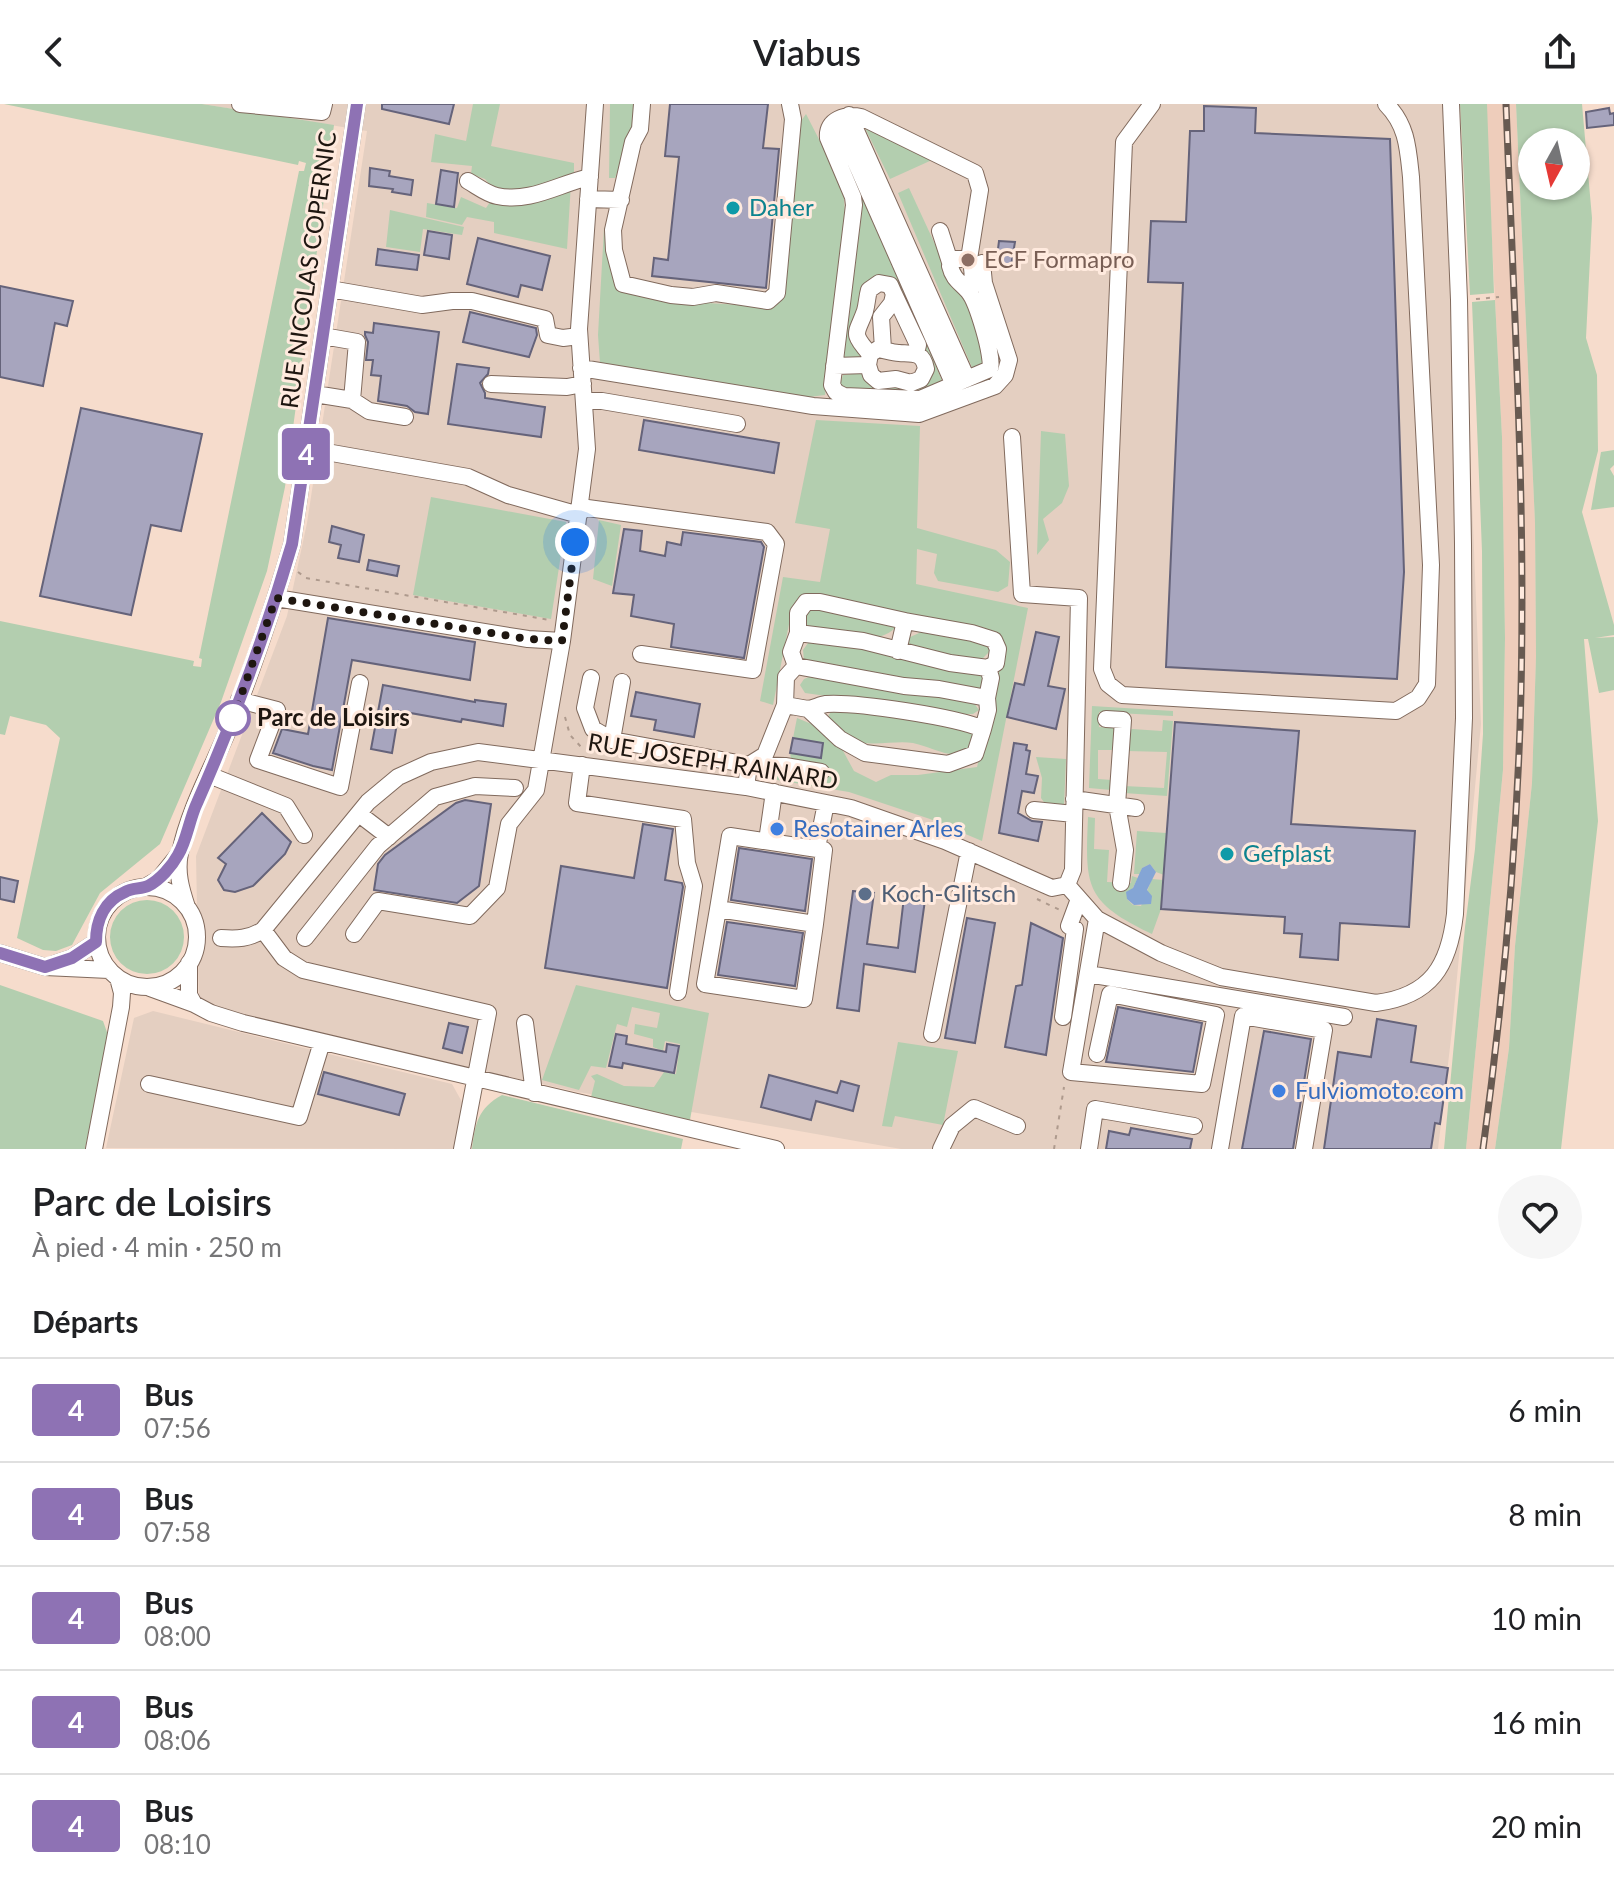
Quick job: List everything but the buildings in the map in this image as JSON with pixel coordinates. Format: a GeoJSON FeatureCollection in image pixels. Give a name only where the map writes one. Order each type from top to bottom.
{"type":"FeatureCollection","features":[{"type":"Feature","properties":{"kind":"street"},"geometry":{"type":"LineString","coordinates":[[240,104],[322,112],[324,104]]}},
{"type":"Feature","properties":{"kind":"street","name":"RUE NICOLAS COPERNIC"},"geometry":{"type":"LineString","coordinates":[[180,853],[276,598],[292,544],[357,104]]}},
{"type":"Feature","properties":{"kind":"street"},"geometry":{"type":"LineString","coordinates":[[354,934],[378,901],[470,916],[497,888],[509,824],[536,790],[562,641],[587,449],[579,336],[595,104]]}},
{"type":"Feature","properties":{"kind":"street"},"geometry":{"type":"LineString","coordinates":[[642,104],[640,129],[633,142],[613,230],[614,250],[623,284],[671,295],[693,297],[716,293],[768,301],[777,293],[793,119],[790,104]]}},
{"type":"Feature","properties":{"kind":"street"},"geometry":{"type":"LineString","coordinates":[[1152,104],[1124,142],[1102,669],[1108,684],[1122,695],[1396,711],[1418,698],[1427,684],[1431,565],[1417,257],[1406,133],[1386,104]]}},
{"type":"Feature","properties":{"kind":"street"},"geometry":{"type":"LineString","coordinates":[[1012,437],[1018,571],[1022,594],[1079,598],[1073,870],[1067,885],[1097,919],[1161,953],[1221,977],[1376,1003],[1400,1000],[1419,991],[1442,963],[1453,933],[1464,718],[1459,300],[1451,104]]}},
{"type":"Feature","properties":{"kind":"street"},"geometry":{"type":"LineString","coordinates":[[861,117],[975,173],[980,190],[970,256],[973,279],[970,292],[992,361],[990,369],[913,400],[844,396],[836,392],[832,385],[854,205],[828,138],[828,127],[843,118],[861,117]]}},
{"type":"Feature","properties":{"kind":"street"},"geometry":{"type":"LineString","coordinates":[[843,118],[961,382]]}},
{"type":"Feature","properties":{"kind":"street"},"geometry":{"type":"LineString","coordinates":[[468,181],[495,196],[514,197],[540,195],[590,177]]}},
{"type":"Feature","properties":{"kind":"street"},"geometry":{"type":"LineString","coordinates":[[588,199],[621,200]]}},
{"type":"Feature","properties":{"kind":"street"},"geometry":{"type":"LineString","coordinates":[[940,231],[956,281],[970,292]]}},
{"type":"Feature","properties":{"kind":"street"},"geometry":{"type":"LineString","coordinates":[[491,384],[582,385],[919,414],[995,386],[1005,375],[1009,360],[984,283],[983,263],[979,255],[950,262]]}},
{"type":"Feature","properties":{"kind":"street"},"geometry":{"type":"LineString","coordinates":[[873,356],[859,341],[856,330],[865,311],[867,293],[871,286],[879,283],[890,285],[918,345],[916,353]]}},
{"type":"Feature","properties":{"kind":"street"},"geometry":{"type":"LineString","coordinates":[[330,289],[422,305],[472,301],[545,319],[548,335],[563,338],[579,336]]}},
{"type":"Feature","properties":{"kind":"street"},"geometry":{"type":"LineString","coordinates":[[834,366],[873,356],[916,353],[922,358],[926,369],[924,376],[915,383],[896,379],[878,381],[871,375],[873,356],[881,317],[892,303],[894,294]]}},
{"type":"Feature","properties":{"kind":"street"},"geometry":{"type":"LineString","coordinates":[[323,336],[357,342],[352,400]]}},
{"type":"Feature","properties":{"kind":"street"},"geometry":{"type":"LineString","coordinates":[[582,385],[602,401],[737,424]]}},
{"type":"Feature","properties":{"kind":"street"},"geometry":{"type":"LineString","coordinates":[[315,394],[352,400],[369,411],[405,417]]}},
{"type":"Feature","properties":{"kind":"street"},"geometry":{"type":"LineString","coordinates":[[332,453],[468,477],[508,495],[579,511],[767,532],[776,544],[753,670],[641,654]]}},
{"type":"Feature","properties":{"kind":"street"},"geometry":{"type":"LineString","coordinates":[[276,598],[528,639],[562,641]]}},
{"type":"Feature","properties":{"kind":"street"},"geometry":{"type":"LineString","coordinates":[[796,666],[791,652],[798,633],[798,613],[806,602],[820,602],[972,633],[994,640],[998,649],[996,663],[988,668],[950,663],[863,641],[798,633]]}},
{"type":"Feature","properties":{"kind":"street"},"geometry":{"type":"LineString","coordinates":[[898,651],[905,621]]}},
{"type":"Feature","properties":{"kind":"street"},"geometry":{"type":"LineString","coordinates":[[796,666],[987,698]]}},
{"type":"Feature","properties":{"kind":"street"},"geometry":{"type":"LineString","coordinates":[[749,765],[765,755],[785,705],[786,677],[796,666]]}},
{"type":"Feature","properties":{"kind":"street"},"geometry":{"type":"LineString","coordinates":[[808,709],[840,739],[865,753],[948,764],[975,754],[988,710],[991,678],[988,668]]}},
{"type":"Feature","properties":{"kind":"street"},"geometry":{"type":"LineString","coordinates":[[591,678],[585,708],[593,729],[612,740],[749,765],[785,766],[821,772]]}},
{"type":"Feature","properties":{"kind":"street"},"geometry":{"type":"LineString","coordinates":[[612,740],[622,682]]}},
{"type":"Feature","properties":{"kind":"street"},"geometry":{"type":"LineString","coordinates":[[239,700],[277,710],[258,760],[340,787],[360,683]]}},
{"type":"Feature","properties":{"kind":"street"},"geometry":{"type":"LineString","coordinates":[[785,705],[808,709],[825,704],[900,711],[970,723],[983,729]]}},
{"type":"Feature","properties":{"kind":"street"},"geometry":{"type":"LineString","coordinates":[[1106,719],[1123,720],[1117,805],[1125,850],[1121,883]]}},
{"type":"Feature","properties":{"kind":"street","name":"RUE JOSEPH RAINARD"},"geometry":{"type":"LineString","coordinates":[[263,930],[368,802],[398,777],[431,762],[478,752],[746,787],[851,808],[969,851],[1052,888],[1067,885]]}},
{"type":"Feature","properties":{"kind":"street"},"geometry":{"type":"LineString","coordinates":[[582,765],[577,803],[683,819],[687,863],[694,886],[678,992]]}},
{"type":"Feature","properties":{"kind":"street"},"geometry":{"type":"LineString","coordinates":[[746,787],[749,765]]}},
{"type":"Feature","properties":{"kind":"street"},"geometry":{"type":"LineString","coordinates":[[209,775],[286,806],[304,835]]}},
{"type":"Feature","properties":{"kind":"street"},"geometry":{"type":"LineString","coordinates":[[305,938],[378,846],[435,797],[475,786],[515,788]]}},
{"type":"Feature","properties":{"kind":"street"},"geometry":{"type":"LineString","coordinates":[[767,841],[774,792]]}},
{"type":"Feature","properties":{"kind":"street"},"geometry":{"type":"LineString","coordinates":[[817,848],[826,803]]}},
{"type":"Feature","properties":{"kind":"street"},"geometry":{"type":"LineString","coordinates":[[1034,810],[1117,805],[1136,808]]}},
{"type":"Feature","properties":{"kind":"street"},"geometry":{"type":"LineString","coordinates":[[359,814],[389,837]]}},
{"type":"Feature","properties":{"kind":"street"},"geometry":{"type":"LineString","coordinates":[[730,836],[817,848],[824,850],[804,999],[705,984],[730,836]]}},
{"type":"Feature","properties":{"kind":"street"},"geometry":{"type":"LineString","coordinates":[[932,1034],[969,851]]}},
{"type":"Feature","properties":{"kind":"street"},"geometry":{"type":"LineString","coordinates":[[94,1149],[122,993],[96,942],[100,918],[113,899],[159,879],[180,853]]}},
{"type":"Feature","properties":{"kind":"street"},"geometry":{"type":"LineString","coordinates":[[180,853],[180,888],[197,937],[191,959],[189,995],[194,1004]]}},
{"type":"Feature","properties":{"kind":"street"},"geometry":{"type":"LineString","coordinates":[[147,886],[165,890],[207,932],[221,938],[240,939],[255,936],[263,930],[284,958],[303,970],[488,1013],[462,1149]]}},
{"type":"Feature","properties":{"kind":"street"},"geometry":{"type":"LineString","coordinates":[[1063,1017],[1075,929],[1069,926],[1079,899]]}},
{"type":"Feature","properties":{"kind":"street"},"geometry":{"type":"LineString","coordinates":[[718,909],[815,924]]}},
{"type":"Feature","properties":{"kind":"street"},"geometry":{"type":"LineString","coordinates":[[1097,919],[1071,1072],[1202,1084],[1216,1015],[1110,994],[1097,1054]]}},
{"type":"Feature","properties":{"kind":"street"},"geometry":{"type":"LineString","coordinates":[[121,1007],[142,987],[165,983],[183,972],[205,944],[221,938]]}},
{"type":"Feature","properties":{"kind":"street"},"geometry":{"type":"LineString","coordinates":[[45,967],[72,958],[96,942]]}},
{"type":"Feature","properties":{"kind":"street"},"geometry":{"type":"LineString","coordinates":[[0,953],[45,967],[114,974],[232,1020],[776,1149]]}},
{"type":"Feature","properties":{"kind":"street"},"geometry":{"type":"LineString","coordinates":[[1088,974],[1344,1017]]}},
{"type":"Feature","properties":{"kind":"street"},"geometry":{"type":"LineString","coordinates":[[1220,1149],[1243,1016],[1324,1030],[1304,1149]]}},
{"type":"Feature","properties":{"kind":"street"},"geometry":{"type":"LineString","coordinates":[[525,1023],[534,1093]]}},
{"type":"Feature","properties":{"kind":"street"},"geometry":{"type":"LineString","coordinates":[[149,1084],[299,1117],[322,1042]]}},
{"type":"Feature","properties":{"kind":"street"},"geometry":{"type":"LineString","coordinates":[[941,1149],[952,1126],[974,1108],[1017,1126]]}},
{"type":"Feature","properties":{"kind":"street"},"geometry":{"type":"LineString","coordinates":[[1089,1149],[1095,1109],[1194,1126]]}},
{"type":"Feature","properties":{"kind":"path"},"geometry":{"type":"LineString","coordinates":[[1471,300],[1499,297]]}},
{"type":"Feature","properties":{"kind":"path"},"geometry":{"type":"LineString","coordinates":[[295,569],[306,578],[556,621]]}},
{"type":"Feature","properties":{"kind":"shaded area"},"geometry":{"type":"Polygon","coordinates":[[[202,104],[1456,104],[1481,724],[1438,1149],[901,1149],[578,1092],[199,1008],[196,856],[287,616],[307,523],[367,131],[202,104]]]}},
{"type":"Feature","properties":{"kind":"shaded area"},"geometry":{"type":"Polygon","coordinates":[[[1485,104],[1516,104],[1535,523],[1536,656],[1532,783],[1515,946],[1509,1048],[1495,1149],[1466,1149],[1503,770],[1502,437],[1485,104]]]}},
{"type":"Feature","properties":{"kind":"shaded area"},"geometry":{"type":"Polygon","coordinates":[[[153,1011],[452,1084],[462,1102],[454,1149],[106,1148],[134,1018],[153,1011]]]}},
{"type":"Feature","properties":{"kind":"green space"},"geometry":{"type":"Polygon","coordinates":[[[4,104],[202,104],[334,125],[285,487],[267,571],[221,702],[160,844],[100,893],[72,945],[56,951],[43,950],[17,938],[60,738],[46,725],[10,716],[5,735],[0,734],[0,621],[194,661],[193,666],[201,667],[202,659],[199,658],[299,171],[304,171],[306,163],[299,161],[298,165],[4,104]]]}},
{"type":"Feature","properties":{"kind":"green space"},"geometry":{"type":"Polygon","coordinates":[[[473,104],[500,104],[491,146],[574,163],[574,176],[543,191],[495,191],[485,179],[471,174],[472,166],[431,162],[435,134],[466,141],[473,104]]]}},
{"type":"Feature","properties":{"kind":"green space"},"geometry":{"type":"Polygon","coordinates":[[[610,104],[637,104],[634,128],[615,178],[609,178],[610,104]]]}},
{"type":"Feature","properties":{"kind":"green space"},"geometry":{"type":"Polygon","coordinates":[[[1460,104],[1487,104],[1494,293],[1470,295],[1460,104]]]}},
{"type":"Feature","properties":{"kind":"green space"},"geometry":{"type":"Polygon","coordinates":[[[1516,104],[1582,104],[1584,128],[1518,128],[1518,148],[1516,104]]]}},
{"type":"Feature","properties":{"kind":"green space"},"geometry":{"type":"Polygon","coordinates":[[[806,114],[843,186],[846,227],[825,395],[809,397],[600,363],[598,335],[604,228],[608,228],[616,275],[660,300],[772,307],[783,297],[801,121],[806,114]]]}},
{"type":"Feature","properties":{"kind":"green space"},"geometry":{"type":"Polygon","coordinates":[[[870,127],[932,160],[890,179],[865,128],[870,127]]]}},
{"type":"Feature","properties":{"kind":"green space"},"geometry":{"type":"Polygon","coordinates":[[[837,134],[943,383],[918,394],[842,389],[840,384],[843,375],[862,373],[873,387],[916,386],[927,384],[933,369],[907,309],[878,275],[864,287],[849,331],[861,355],[858,360],[844,357],[862,210],[859,192],[834,136],[837,134]]]}},
{"type":"Feature","properties":{"kind":"green space"},"geometry":{"type":"Polygon","coordinates":[[[571,183],[567,249],[494,233],[494,222],[467,217],[462,225],[426,217],[427,203],[457,208],[461,197],[486,208],[490,202],[571,183]]]}},
{"type":"Feature","properties":{"kind":"green space"},"geometry":{"type":"Polygon","coordinates":[[[909,188],[952,281],[964,291],[986,365],[973,370],[898,193],[909,188]]]}},
{"type":"Feature","properties":{"kind":"green space"},"geometry":{"type":"Polygon","coordinates":[[[1590,195],[1592,218],[1586,338],[1597,375],[1598,451],[1582,512],[1614,625],[1614,635],[1595,638],[1614,637],[1614,690],[1599,693],[1588,639],[1584,639],[1598,821],[1561,1149],[1495,1149],[1509,1048],[1515,946],[1532,783],[1536,656],[1535,523],[1520,200],[1590,200],[1590,195]]]}},
{"type":"Feature","properties":{"kind":"green space"},"geometry":{"type":"Polygon","coordinates":[[[390,210],[464,227],[462,235],[423,229],[420,252],[386,247],[390,210]]]}},
{"type":"Feature","properties":{"kind":"green space"},"geometry":{"type":"Polygon","coordinates":[[[1495,300],[1502,437],[1503,770],[1466,1149],[1444,1149],[1475,849],[1483,734],[1482,551],[1472,302],[1495,300]]]}},
{"type":"Feature","properties":{"kind":"green space"},"geometry":{"type":"Polygon","coordinates":[[[816,420],[920,426],[917,528],[996,550],[1010,562],[1008,586],[998,592],[938,581],[934,573],[937,554],[917,549],[916,584],[1028,608],[982,841],[930,819],[849,792],[759,777],[762,769],[792,763],[790,753],[821,757],[823,743],[793,738],[797,718],[814,725],[842,749],[854,771],[876,782],[891,775],[918,775],[977,767],[997,688],[1003,642],[850,603],[792,609],[773,705],[760,701],[783,577],[820,582],[830,529],[795,523],[816,420]]]}},
{"type":"Feature","properties":{"kind":"green space"},"geometry":{"type":"Polygon","coordinates":[[[1041,431],[1065,434],[1069,486],[1062,503],[1043,519],[1049,540],[1037,555],[1041,431]]]}},
{"type":"Feature","properties":{"kind":"green space"},"geometry":{"type":"Polygon","coordinates":[[[1614,450],[1614,465],[1610,469],[1614,476],[1614,507],[1591,510],[1601,452],[1614,450]]]}},
{"type":"Feature","properties":{"kind":"green space"},"geometry":{"type":"Polygon","coordinates":[[[431,497],[566,522],[551,619],[413,595],[431,497]]]}},
{"type":"Feature","properties":{"kind":"green space"},"geometry":{"type":"Polygon","coordinates":[[[599,520],[621,525],[612,586],[593,579],[599,520]]]}},
{"type":"Feature","properties":{"kind":"green space"},"geometry":{"type":"Polygon","coordinates":[[[815,605],[883,620],[895,628],[887,634],[865,638],[809,630],[804,622],[807,611],[815,605]]]}},
{"type":"Feature","properties":{"kind":"green space"},"geometry":{"type":"Polygon","coordinates":[[[928,629],[986,642],[990,651],[983,658],[962,659],[910,647],[908,638],[928,629]]]}},
{"type":"Feature","properties":{"kind":"green space"},"geometry":{"type":"Polygon","coordinates":[[[808,643],[851,645],[980,674],[984,678],[979,695],[804,661],[803,650],[808,643]]]}},
{"type":"Feature","properties":{"kind":"green space"},"geometry":{"type":"Polygon","coordinates":[[[814,675],[895,692],[957,699],[974,703],[979,710],[973,714],[954,714],[805,693],[800,685],[804,679],[814,675]]]}},
{"type":"Feature","properties":{"kind":"green space"},"geometry":{"type":"Polygon","coordinates":[[[1092,706],[1173,711],[1173,716],[1099,712],[1099,727],[1117,731],[1116,750],[1098,750],[1098,779],[1112,780],[1111,790],[1089,788],[1092,706]]]}},
{"type":"Feature","properties":{"kind":"green space"},"geometry":{"type":"Polygon","coordinates":[[[834,707],[954,726],[974,734],[971,745],[958,754],[913,743],[857,742],[844,735],[827,718],[834,707]]]}},
{"type":"Feature","properties":{"kind":"green space"},"geometry":{"type":"Polygon","coordinates":[[[1163,720],[1173,721],[1167,796],[1124,793],[1124,786],[1164,788],[1167,752],[1127,751],[1128,732],[1132,729],[1162,731],[1163,720]]]}},
{"type":"Feature","properties":{"kind":"green space"},"geometry":{"type":"Polygon","coordinates":[[[1036,757],[1066,759],[1064,807],[1046,805],[1041,798],[1042,778],[1036,757]]]}},
{"type":"Feature","properties":{"kind":"green space"},"geometry":{"type":"Polygon","coordinates":[[[1088,817],[1095,818],[1094,849],[1109,850],[1107,882],[1131,883],[1132,876],[1138,878],[1127,899],[1133,905],[1141,906],[1152,879],[1163,880],[1161,909],[1152,934],[1113,912],[1094,890],[1087,860],[1088,817]]]}},
{"type":"Feature","properties":{"kind":"green space"},"geometry":{"type":"Polygon","coordinates":[[[1137,831],[1166,833],[1164,875],[1156,872],[1150,864],[1142,868],[1140,874],[1134,874],[1137,831]]]}},
{"type":"Feature","properties":{"kind":"green space"},"geometry":{"type":"Polygon","coordinates":[[[147,900],[168,906],[178,916],[184,937],[178,958],[168,968],[147,974],[126,968],[116,958],[110,937],[116,916],[126,906],[147,900]]]}},
{"type":"Feature","properties":{"kind":"green space"},"geometry":{"type":"Polygon","coordinates":[[[0,985],[103,1021],[108,1035],[85,1149],[0,1149],[0,985]]]}},
{"type":"Feature","properties":{"kind":"green space"},"geometry":{"type":"Polygon","coordinates":[[[576,985],[709,1013],[690,1120],[591,1097],[595,1081],[591,1076],[597,1074],[624,1086],[654,1087],[664,1072],[676,1074],[680,1044],[665,1041],[663,1051],[653,1047],[653,1039],[634,1034],[635,1024],[657,1028],[660,1013],[632,1007],[627,1027],[617,1024],[606,1068],[591,1066],[579,1090],[542,1080],[576,985]]]}},
{"type":"Feature","properties":{"kind":"green space"},"geometry":{"type":"Polygon","coordinates":[[[898,1042],[958,1051],[943,1125],[895,1116],[892,1127],[882,1126],[898,1042]]]}},
{"type":"Feature","properties":{"kind":"green space"},"geometry":{"type":"Polygon","coordinates":[[[502,1095],[683,1139],[681,1149],[472,1149],[479,1118],[488,1105],[502,1095]]]}},
{"type":"Feature","properties":{"kind":"water"},"geometry":{"type":"Polygon","coordinates":[[[1150,864],[1156,872],[1147,890],[1152,896],[1151,904],[1134,905],[1127,899],[1126,892],[1133,888],[1142,868],[1150,864]]]}},
{"type":"Feature","properties":{"kind":"railway"},"geometry":{"type":"LineString","coordinates":[[1483,1149],[1511,886],[1522,649],[1519,415],[1506,104]]}},
{"type":"Feature","properties":{"kind":"bus line","name":"4"},"geometry":{"type":"LineString","coordinates":[[0,953],[45,967],[72,958],[96,942],[100,918],[113,899],[159,879],[180,853],[271,615],[292,544],[357,104]]}},
{"type":"Feature","properties":{"kind":"place","name":"Daher"},"geometry":{"type":"Point","coordinates":[733,208]}},
{"type":"Feature","properties":{"kind":"place","name":"ECF Formapro"},"geometry":{"type":"Point","coordinates":[968,260]}},
{"type":"Feature","properties":{"kind":"place","name":"Parc de Loisirs"},"geometry":{"type":"Point","coordinates":[233,718]}},
{"type":"Feature","properties":{"kind":"place","name":"Resotainer Arles"},"geometry":{"type":"Point","coordinates":[777,829]}},
{"type":"Feature","properties":{"kind":"place","name":"Gefplast"},"geometry":{"type":"Point","coordinates":[1227,854]}},
{"type":"Feature","properties":{"kind":"place","name":"Koch-Glitsch"},"geometry":{"type":"Point","coordinates":[865,894]}},
{"type":"Feature","properties":{"kind":"place","name":"Fulviomoto.com"},"geometry":{"type":"Point","coordinates":[1279,1091]}},
{"type":"Feature","properties":{"kind":"route"},"geometry":{"type":"LineString","coordinates":[[233,718],[276,598],[528,639],[562,641],[575,542]]}}]}
